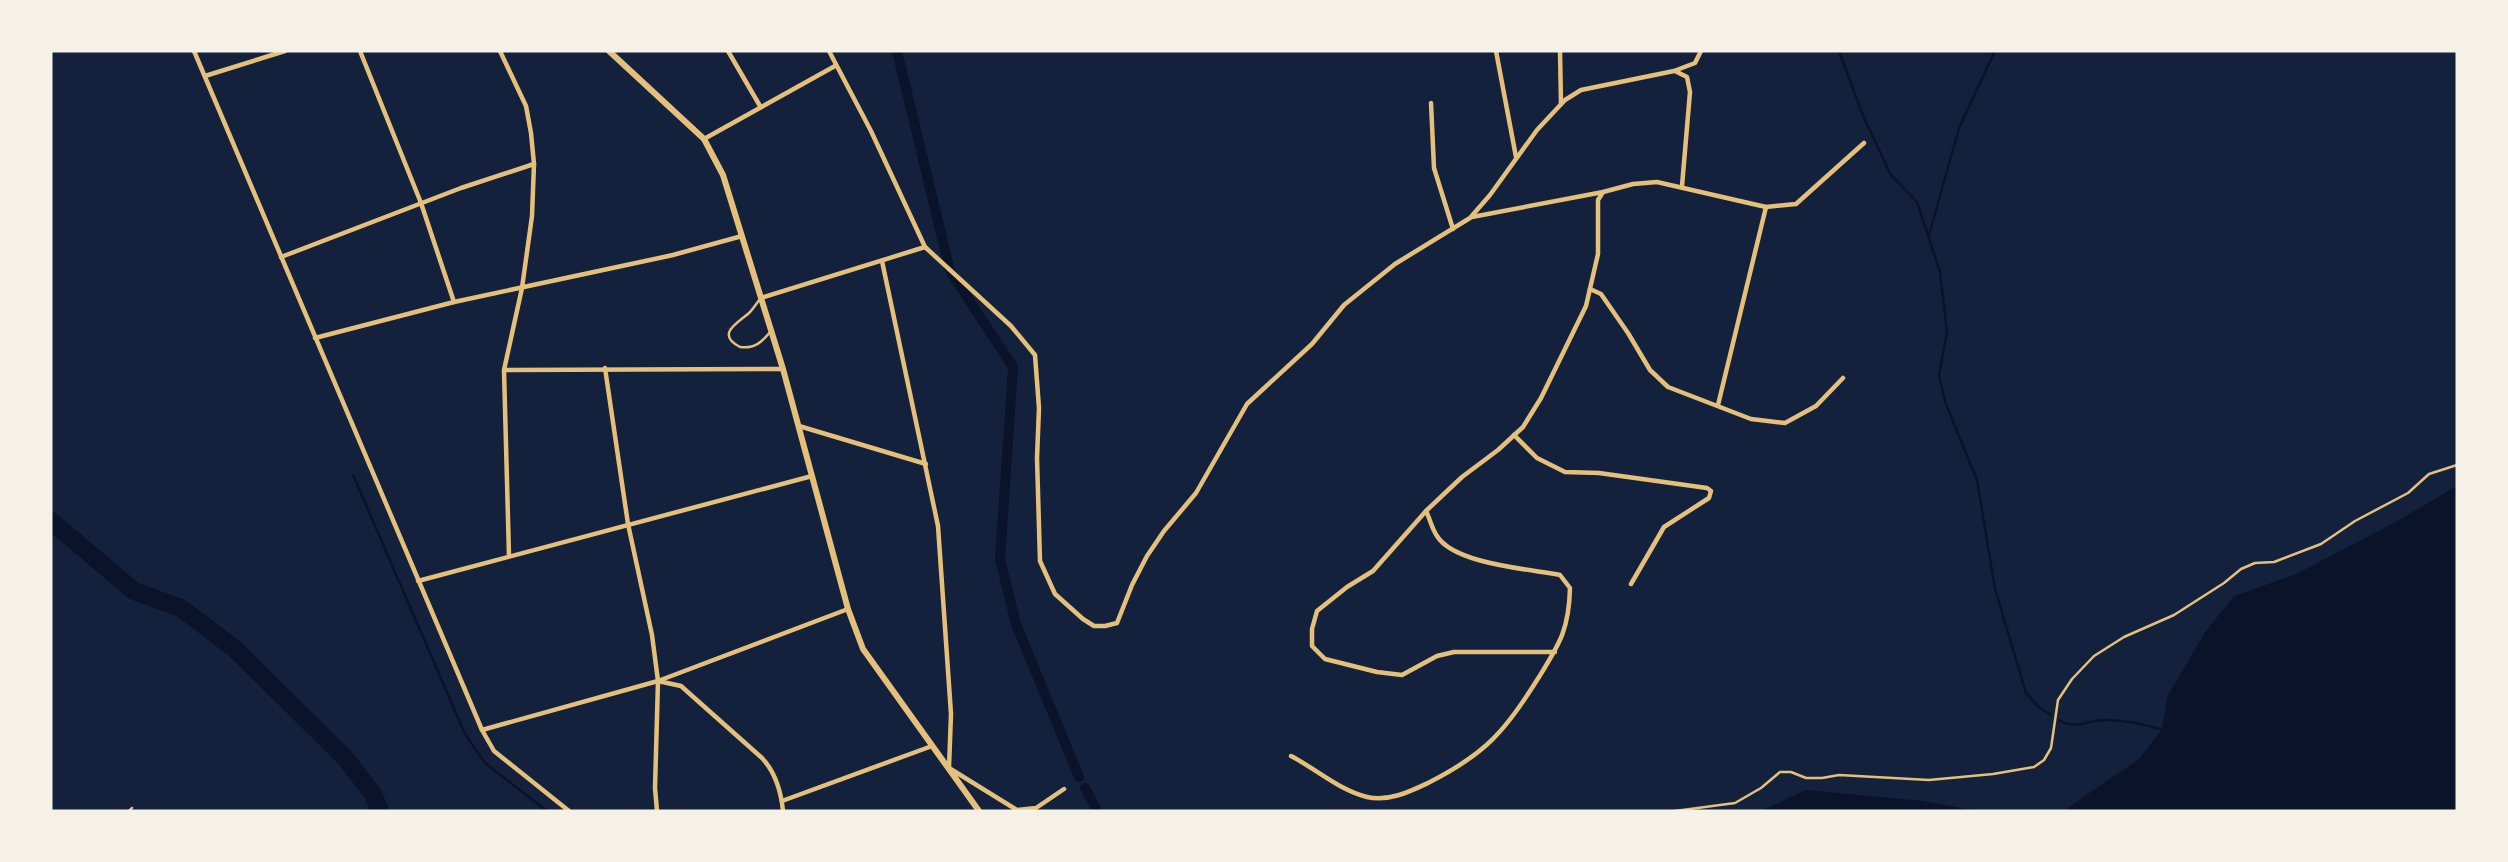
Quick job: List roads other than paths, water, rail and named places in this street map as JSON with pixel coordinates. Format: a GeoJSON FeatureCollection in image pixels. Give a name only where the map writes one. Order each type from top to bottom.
{"type":"FeatureCollection","features":[{"type":"Feature","properties":{"kind":"street"},"geometry":{"type":"LineString","coordinates":[[194,51],[482,730],[494,751],[569,811]]}},
{"type":"Feature","properties":{"kind":"street"},"geometry":{"type":"LineString","coordinates":[[205,76],[285,51]]}},
{"type":"Feature","properties":{"kind":"street"},"geometry":{"type":"LineString","coordinates":[[360,51],[421,203],[454,302]]}},
{"type":"Feature","properties":{"kind":"street"},"geometry":{"type":"LineString","coordinates":[[500,51],[526,106],[534,164],[532,216],[522,288],[505,370],[509,556]]}},
{"type":"Feature","properties":{"kind":"street"},"geometry":{"type":"LineString","coordinates":[[608,51],[704,139],[723,175],[783,369],[849,609],[863,649],[979,811]]}},
{"type":"Feature","properties":{"kind":"street"},"geometry":{"type":"LineString","coordinates":[[728,51],[760,106]]}},
{"type":"Feature","properties":{"kind":"street"},"geometry":{"type":"LineString","coordinates":[[829,51],[871,131],[925,247],[992,312],[1011,326],[1035,355],[1039,408],[1037,458],[1040,561],[1055,594],[1094,626],[1116,622],[1147,556],[1196,493],[1247,404],[1312,344],[1344,305],[1395,264],[1470,218],[1537,130],[1561,105],[1581,90],[1674,71],[1695,62],[1701,51]]}},
{"type":"Feature","properties":{"kind":"street"},"geometry":{"type":"LineString","coordinates":[[1496,51],[1517,158]]}},
{"type":"Feature","properties":{"kind":"street"},"geometry":{"type":"LineString","coordinates":[[1560,51],[1561,105]]}},
{"type":"Feature","properties":{"kind":"street"},"geometry":{"type":"LineString","coordinates":[[704,139],[835,66]]}},
{"type":"Feature","properties":{"kind":"street"},"geometry":{"type":"LineString","coordinates":[[1674,71],[1687,78],[1690,92],[1682,186]]}},
{"type":"Feature","properties":{"kind":"street"},"geometry":{"type":"LineString","coordinates":[[1431,103],[1434,168],[1453,229]]}},
{"type":"Feature","properties":{"kind":"street"},"geometry":{"type":"LineString","coordinates":[[1470,218],[1633,184],[1657,182],[1766,206],[1796,204],[1864,143]]}},
{"type":"Feature","properties":{"kind":"street"},"geometry":{"type":"LineString","coordinates":[[281,257],[421,203],[534,164]]}},
{"type":"Feature","properties":{"kind":"street"},"geometry":{"type":"LineString","coordinates":[[1555,652],[1454,652],[1437,656],[1402,675],[1377,673],[1325,659],[1312,646],[1312,629],[1317,611],[1373,571],[1426,511],[1462,477],[1523,427],[1541,398],[1586,306],[1598,254],[1598,200],[1603,192]]}},
{"type":"Feature","properties":{"kind":"street"},"geometry":{"type":"LineString","coordinates":[[1718,405],[1766,206]]}},
{"type":"Feature","properties":{"kind":"street"},"geometry":{"type":"LineString","coordinates":[[315,338],[454,302],[673,255],[742,236]]}},
{"type":"Feature","properties":{"kind":"street"},"geometry":{"type":"LineString","coordinates":[[760,299],[925,247]]}},
{"type":"Feature","properties":{"kind":"street"},"geometry":{"type":"LineString","coordinates":[[881,261],[938,526],[951,714],[949,768]]}},
{"type":"Feature","properties":{"kind":"street"},"geometry":{"type":"LineString","coordinates":[[1590,289],[1601,295],[1628,332],[1650,370],[1668,387],[1751,419],[1785,423],[1816,406],[1843,378]]}},
{"type":"Feature","properties":{"kind":"street"},"geometry":{"type":"LineString","coordinates":[[606,368],[628,524],[652,635],[657,681],[657,811]]}},
{"type":"Feature","properties":{"kind":"street"},"geometry":{"type":"LineString","coordinates":[[505,370],[783,369]]}},
{"type":"Feature","properties":{"kind":"street"},"geometry":{"type":"LineString","coordinates":[[799,426],[926,464]]}},
{"type":"Feature","properties":{"kind":"street"},"geometry":{"type":"LineString","coordinates":[[1514,435],[1537,458],[1565,472],[1599,473],[1707,488],[1711,491],[1709,498],[1664,527],[1631,584]]}},
{"type":"Feature","properties":{"kind":"street"},"geometry":{"type":"LineString","coordinates":[[418,581],[813,476]]}},
{"type":"Feature","properties":{"kind":"street"},"geometry":{"type":"LineString","coordinates":[[1291,756],[1328,779],[1367,797],[1391,798],[1415,789],[1469,761],[1495,739],[1523,704],[1555,652],[1569,617],[1570,588],[1560,575],[1459,554],[1438,538],[1426,511]]}},
{"type":"Feature","properties":{"kind":"street"},"geometry":{"type":"LineString","coordinates":[[482,730],[657,681],[849,609]]}},
{"type":"Feature","properties":{"kind":"street"},"geometry":{"type":"LineString","coordinates":[[657,681],[681,686],[762,758],[776,779],[783,811]]}},
{"type":"Feature","properties":{"kind":"street"},"geometry":{"type":"LineString","coordinates":[[782,801],[933,746]]}},
{"type":"Feature","properties":{"kind":"street"},"geometry":{"type":"LineString","coordinates":[[949,768],[1017,810],[1037,808],[1064,789]]}},
{"type":"Feature","properties":{"kind":"lane"},"geometry":{"type":"LineString","coordinates":[[760,299],[752,310],[732,325],[729,331],[730,339],[740,347],[750,347],[761,343],[771,331]]}},
{"type":"Feature","properties":{"kind":"lane"},"geometry":{"type":"LineString","coordinates":[[1675,811],[1735,803],[1762,788],[1780,772],[1791,772],[1807,778],[1839,775],[1929,780],[2034,767],[2044,760],[2051,748],[2058,700],[2072,679],[2094,656],[2124,637],[2174,615],[2241,569],[2255,563],[2274,562],[2321,544],[2355,521],[2408,493],[2429,474],[2457,465]]}},
{"type":"Feature","properties":{"kind":"water"},"geometry":{"type":"Polygon","coordinates":[[[2457,486],[2457,811],[2063,811],[2139,759],[2162,729],[2168,695],[2206,631],[2234,596],[2294,575],[2392,524],[2457,486]]]}},
{"type":"Feature","properties":{"kind":"water"},"geometry":{"type":"Polygon","coordinates":[[[1806,790],[1923,801],[1973,810],[2063,811],[1761,811],[1806,790]]]}},
{"type":"Feature","properties":{"kind":"waterway"},"geometry":{"type":"LineString","coordinates":[[897,51],[950,271],[1013,367],[1000,559],[1016,624],[1079,777]]}},
{"type":"Feature","properties":{"kind":"waterway"},"geometry":{"type":"LineString","coordinates":[[1839,51],[1864,118],[1891,175],[1917,202],[1940,272],[1947,332],[1939,375],[1945,402],[1977,480],[1995,589],[2026,693],[2051,715]]}},
{"type":"Feature","properties":{"kind":"waterway"},"geometry":{"type":"LineString","coordinates":[[1929,235],[1959,128],[1995,51]]}},
{"type":"Feature","properties":{"kind":"waterway"},"geometry":{"type":"LineString","coordinates":[[353,475],[465,734],[485,763],[547,811]]}},
{"type":"Feature","properties":{"kind":"waterway"},"geometry":{"type":"LineString","coordinates":[[51,521],[134,591],[181,608],[235,649],[346,759],[373,794],[380,811]]}},
{"type":"Feature","properties":{"kind":"waterway"},"geometry":{"type":"LineString","coordinates":[[2059,720],[2075,725],[2118,720],[2164,730]]}},
{"type":"Feature","properties":{"kind":"waterway"},"geometry":{"type":"LineString","coordinates":[[1085,788],[1097,811]]}}]}
